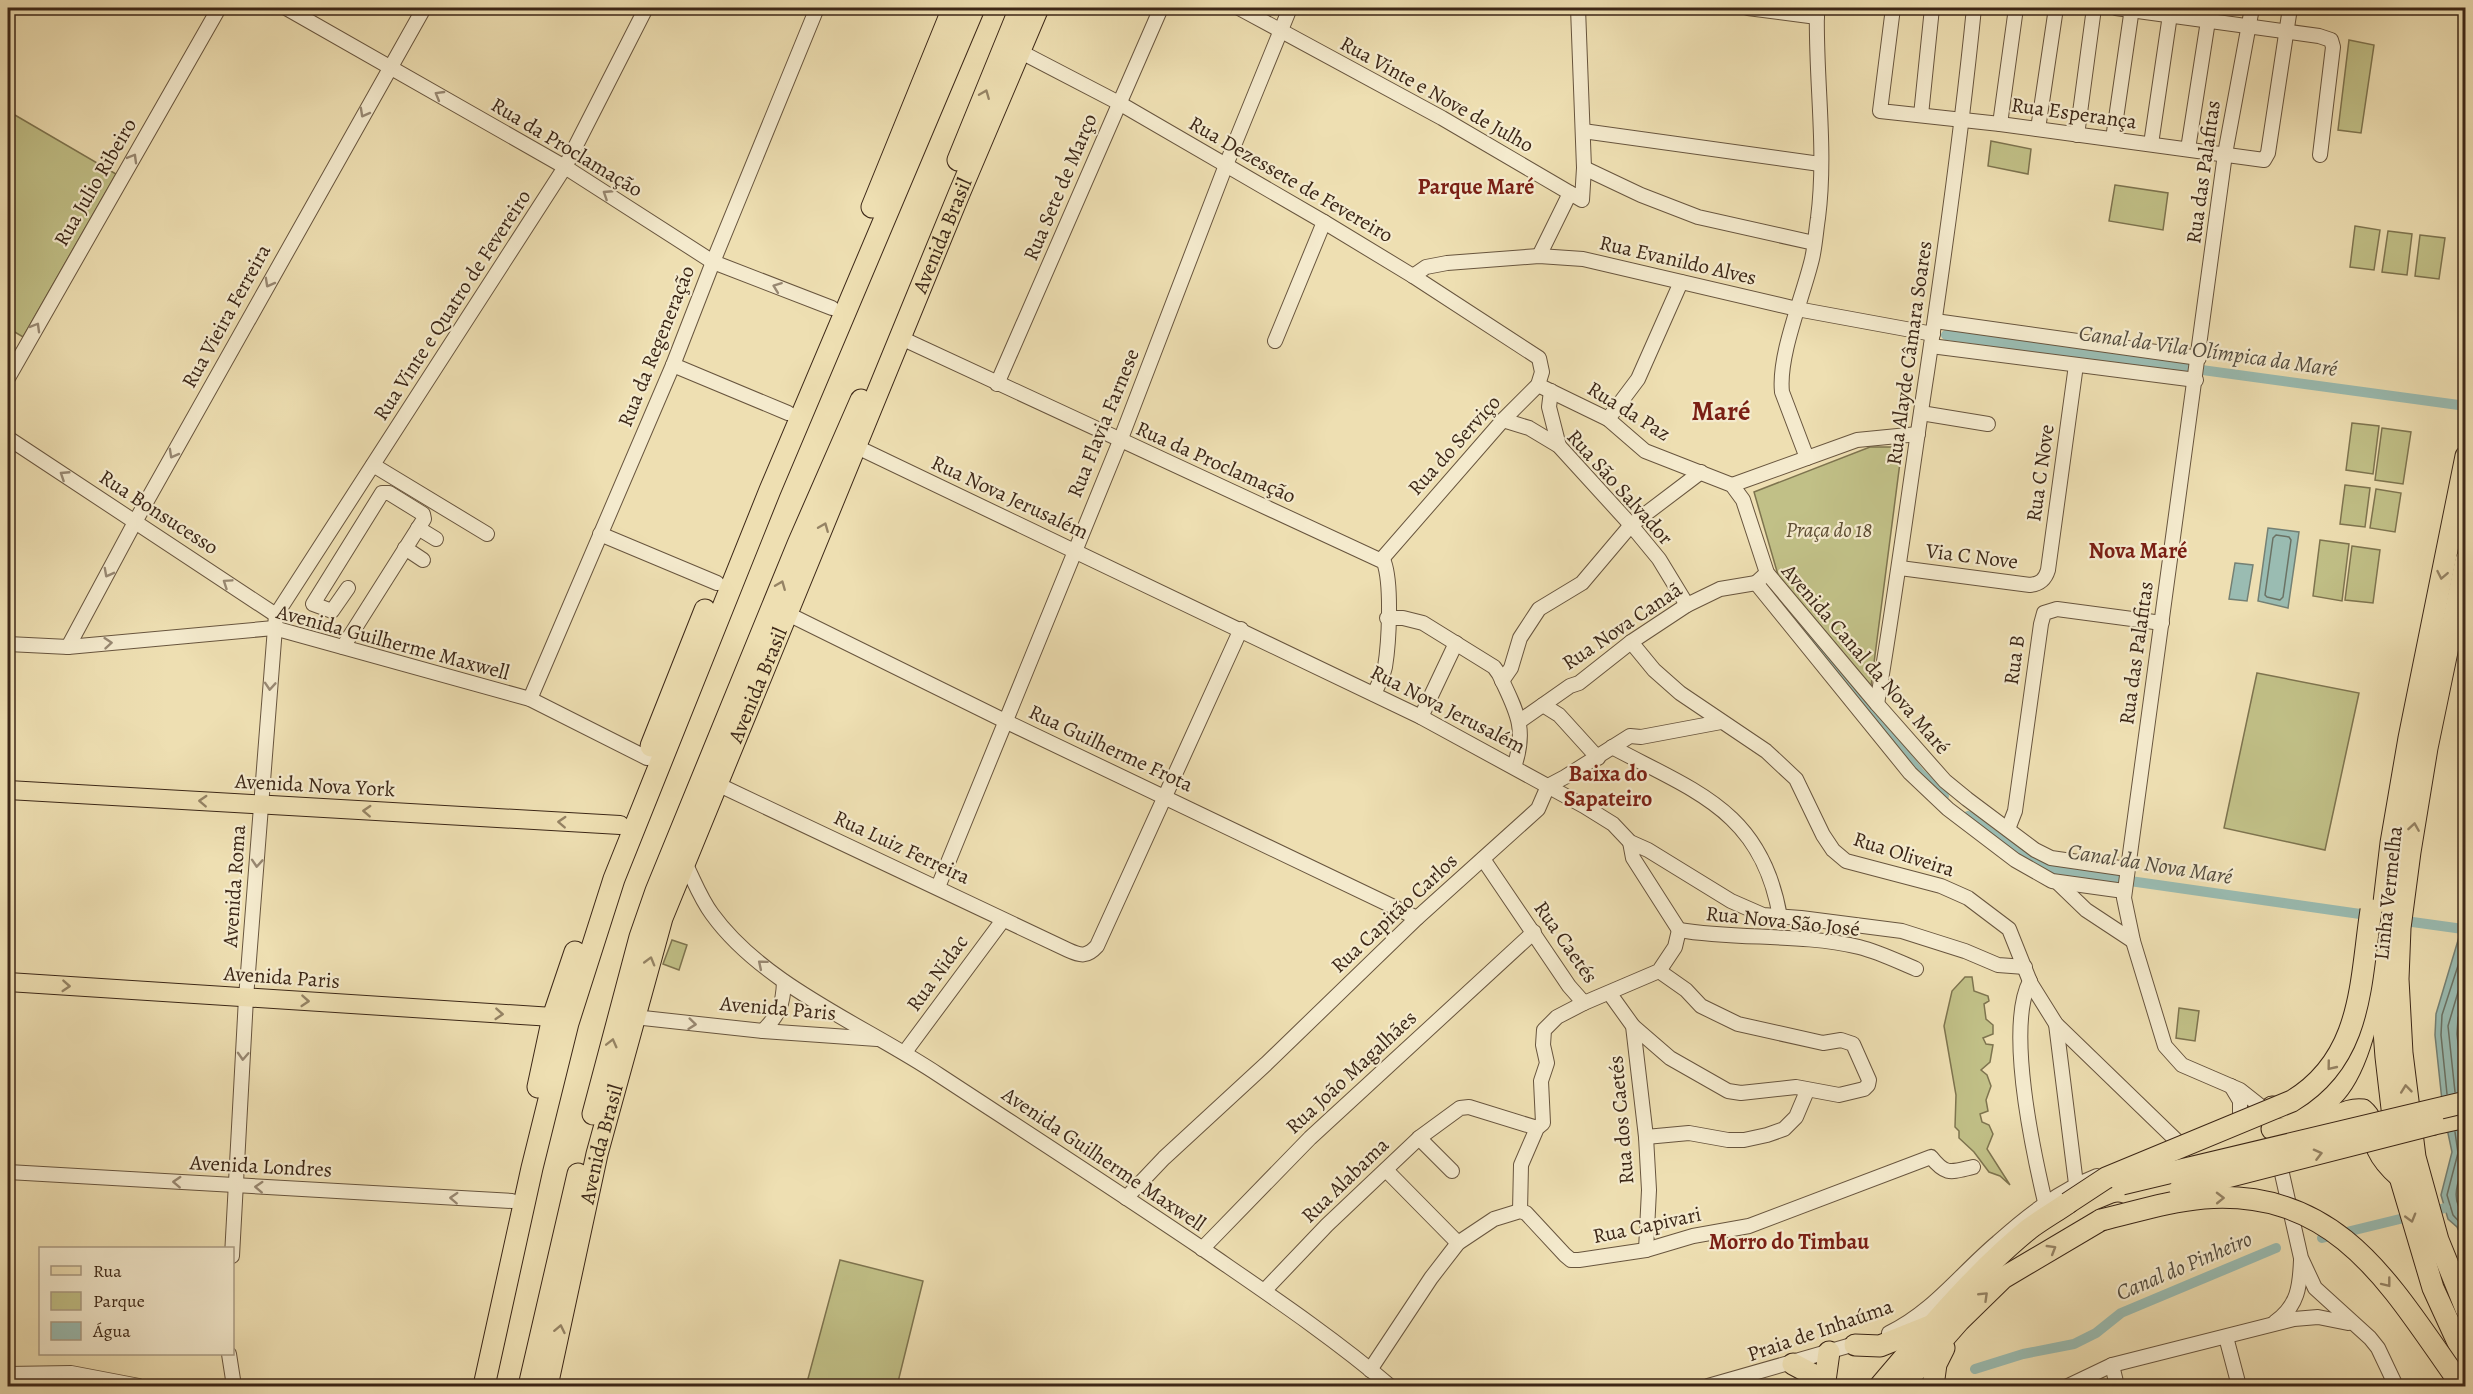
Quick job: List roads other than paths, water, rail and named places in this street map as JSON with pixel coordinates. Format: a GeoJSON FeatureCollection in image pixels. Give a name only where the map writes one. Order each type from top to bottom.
{"type":"FeatureCollection","features":[{"type":"Feature","properties":{"kind":"highway"},"geometry":{"type":"LineString","coordinates":[[471,1386],[553,1017],[620,825],[953,8]]}},
{"type":"Feature","properties":{"kind":"highway"},"geometry":{"type":"LineString","coordinates":[[909,157],[915,127],[964,8]]}},
{"type":"Feature","properties":{"kind":"highway"},"geometry":{"type":"LineString","coordinates":[[483,1386],[532,1168],[568,1023],[614,879],[715,624],[909,157],[974,8]]}},
{"type":"Feature","properties":{"kind":"highway","name":"Avenida Brasil"},"geometry":{"type":"LineString","coordinates":[[529,1386],[585,1148],[640,938],[656,891],[798,544],[870,379],[1020,8]]}},
{"type":"Feature","properties":{"kind":"highway","name":"Avenida Brasil"},"geometry":{"type":"LineString","coordinates":[[547,1386],[597,1154],[662,918],[1038,8]]}},
{"type":"Feature","properties":{"kind":"highway"},"geometry":{"type":"LineString","coordinates":[[1902,1386],[1959,1321],[2030,1229],[2072,1194],[2292,1101],[2313,1086],[2333,1064],[2349,1037],[2387,915],[2383,833],[2409,738],[2466,456]]}},
{"type":"Feature","properties":{"kind":"highway","name":"Linha Vermelha"},"geometry":{"type":"LineString","coordinates":[[2466,560],[2427,748],[2378,953],[2386,1057],[2408,1185],[2428,1242],[2466,1309]]}},
{"type":"Feature","properties":{"kind":"highway"},"geometry":{"type":"LineString","coordinates":[[647,758],[663,735],[698,652],[715,624]]}},
{"type":"Feature","properties":{"kind":"highway"},"geometry":{"type":"LineString","coordinates":[[684,861],[728,712]]}},
{"type":"Feature","properties":{"kind":"highway","name":"Linha Vermelha"},"geometry":{"type":"LineString","coordinates":[[2387,915],[2398,979],[2402,1053],[2415,1157],[2408,1185]]}},
{"type":"Feature","properties":{"kind":"highway"},"geometry":{"type":"LineString","coordinates":[[2250,1109],[2312,1108],[2325,1100],[2345,1078],[2363,1039],[2378,953]]}},
{"type":"Feature","properties":{"kind":"highway"},"geometry":{"type":"LineString","coordinates":[[2072,1194],[2466,1102]]}},
{"type":"Feature","properties":{"kind":"highway"},"geometry":{"type":"LineString","coordinates":[[2273,1132],[2322,1122],[2350,1110],[2363,1110],[2372,1122],[2380,1154],[2389,1167],[2408,1185]]}},
{"type":"Feature","properties":{"kind":"highway"},"geometry":{"type":"LineString","coordinates":[[1880,1386],[1933,1325],[1997,1271],[2101,1220],[2181,1190],[2466,1117]]}},
{"type":"Feature","properties":{"kind":"highway"},"geometry":{"type":"LineString","coordinates":[[2101,1220],[2175,1202],[2203,1198],[2247,1199],[2299,1212],[2330,1229],[2364,1256],[2387,1282],[2462,1386]]}},
{"type":"Feature","properties":{"kind":"highway","name":"Linha Vermelha"},"geometry":{"type":"LineString","coordinates":[[2428,1242],[2433,1288],[2466,1360]]}},
{"type":"Feature","properties":{"kind":"highway"},"geometry":{"type":"LineString","coordinates":[[1933,1386],[1936,1364],[1959,1321]]}},
{"type":"Feature","properties":{"kind":"highway"},"geometry":{"type":"LineString","coordinates":[[1855,1345],[1880,1346],[1933,1325]]}},
{"type":"Feature","properties":{"kind":"highway"},"geometry":{"type":"LineString","coordinates":[[1792,1364],[1826,1384],[1829,1352]]}},
{"type":"Feature","properties":{"kind":"main road","name":"Avenida Nova York"},"geometry":{"type":"LineString","coordinates":[[8,790],[620,825]]}},
{"type":"Feature","properties":{"kind":"main road","name":"Avenida Paris"},"geometry":{"type":"LineString","coordinates":[[8,982],[553,1017]]}},
{"type":"Feature","properties":{"kind":"street","name":"Rua Julio Ribeiro"},"geometry":{"type":"LineString","coordinates":[[8,378],[219,8]]}},
{"type":"Feature","properties":{"kind":"street","name":"Rua da Proclamação"},"geometry":{"type":"LineString","coordinates":[[286,8],[565,167],[713,262],[832,308]]}},
{"type":"Feature","properties":{"kind":"street","name":"Rua Vieira Ferreira"},"geometry":{"type":"LineString","coordinates":[[68,647],[135,522],[424,8]]}},
{"type":"Feature","properties":{"kind":"street","name":"Rua Vinte e Quatro de Fevereiro"},"geometry":{"type":"LineString","coordinates":[[275,622],[565,167],[646,8]]}},
{"type":"Feature","properties":{"kind":"street","name":"Rua da Regeneração"},"geometry":{"type":"LineString","coordinates":[[530,699],[674,365],[713,262],[817,8]]}},
{"type":"Feature","properties":{"kind":"street","name":"Rua Sete de Março"},"geometry":{"type":"LineString","coordinates":[[997,384],[1161,8]]}},
{"type":"Feature","properties":{"kind":"street","name":"Rua Vinte e Nove de Julho"},"geometry":{"type":"LineString","coordinates":[[1239,8],[1442,118],[1576,196]]}},
{"type":"Feature","properties":{"kind":"street","name":"Rua Flavia Farnese"},"geometry":{"type":"LineString","coordinates":[[938,887],[1120,441],[1226,165],[1290,8]]}},
{"type":"Feature","properties":{"kind":"street"},"geometry":{"type":"LineString","coordinates":[[1539,256],[1576,196],[1584,168],[1578,8]]}},
{"type":"Feature","properties":{"kind":"street"},"geometry":{"type":"LineString","coordinates":[[1748,8],[1817,12],[1820,164],[1818,216],[1813,256],[1797,309],[1781,383],[1782,392],[1807,458]]}},
{"type":"Feature","properties":{"kind":"street","name":"Rua Esperança"},"geometry":{"type":"LineString","coordinates":[[1893,8],[1880,111],[2000,124],[2262,159],[2268,156],[2286,33]]}},
{"type":"Feature","properties":{"kind":"street"},"geometry":{"type":"LineString","coordinates":[[1921,116],[1932,8]]}},
{"type":"Feature","properties":{"kind":"street","name":"Rua Alayde Câmara Soares"},"geometry":{"type":"LineString","coordinates":[[1877,704],[1900,568],[1963,121],[1974,8]]}},
{"type":"Feature","properties":{"kind":"street"},"geometry":{"type":"LineString","coordinates":[[2000,124],[2016,8]]}},
{"type":"Feature","properties":{"kind":"street"},"geometry":{"type":"LineString","coordinates":[[2038,129],[2056,8]]}},
{"type":"Feature","properties":{"kind":"street"},"geometry":{"type":"LineString","coordinates":[[2077,135],[2094,8]]}},
{"type":"Feature","properties":{"kind":"street"},"geometry":{"type":"LineString","coordinates":[[2116,8],[2209,14],[2248,27],[2319,36],[2331,40],[2333,47],[2320,156]]}},
{"type":"Feature","properties":{"kind":"street","name":"Rua das Palafitas"},"geometry":{"type":"LineString","coordinates":[[2250,1109],[2230,1084],[2182,1065],[2165,1046],[2133,941],[2125,880],[2225,154],[2252,8]]}},
{"type":"Feature","properties":{"kind":"street"},"geometry":{"type":"LineString","coordinates":[[2286,33],[2290,8]]}},
{"type":"Feature","properties":{"kind":"street"},"geometry":{"type":"LineString","coordinates":[[2113,139],[2132,9]]}},
{"type":"Feature","properties":{"kind":"street"},"geometry":{"type":"LineString","coordinates":[[2151,144],[2170,12]]}},
{"type":"Feature","properties":{"kind":"street"},"geometry":{"type":"LineString","coordinates":[[2188,149],[2209,14]]}},
{"type":"Feature","properties":{"kind":"street","name":"Rua Dezessete de Fevereiro"},"geometry":{"type":"LineString","coordinates":[[1019,51],[1119,103],[1324,222],[1535,354],[1541,362],[1542,372],[1538,385]]}},
{"type":"Feature","properties":{"kind":"street"},"geometry":{"type":"LineString","coordinates":[[1583,131],[1820,164]]}},
{"type":"Feature","properties":{"kind":"street"},"geometry":{"type":"LineString","coordinates":[[1584,168],[1641,195],[1698,217],[1814,243]]}},
{"type":"Feature","properties":{"kind":"street"},"geometry":{"type":"LineString","coordinates":[[1275,341],[1324,222]]}},
{"type":"Feature","properties":{"kind":"street","name":"Rua Evanildo Alves"},"geometry":{"type":"LineString","coordinates":[[1413,276],[1432,265],[1539,256],[1583,259],[1797,309],[1933,334],[2076,365],[2197,368]]}},
{"type":"Feature","properties":{"kind":"street"},"geometry":{"type":"LineString","coordinates":[[1608,419],[1638,379],[1681,282]]}},
{"type":"Feature","properties":{"kind":"street","name":"Rua Evanildo Alves"},"geometry":{"type":"LineString","coordinates":[[1933,334],[2197,368]]}},
{"type":"Feature","properties":{"kind":"street","name":"Rua da Proclamação"},"geometry":{"type":"LineString","coordinates":[[901,338],[1383,561]]}},
{"type":"Feature","properties":{"kind":"street"},"geometry":{"type":"LineString","coordinates":[[674,365],[788,412]]}},
{"type":"Feature","properties":{"kind":"street","name":"Rua C Nove"},"geometry":{"type":"LineString","coordinates":[[2038,584],[2044,579],[2048,570],[2076,365]]}},
{"type":"Feature","properties":{"kind":"street","name":"Rua da Paz"},"geometry":{"type":"LineString","coordinates":[[1538,385],[1608,419],[1645,451],[1732,485]]}},
{"type":"Feature","properties":{"kind":"street","name":"Rua do Serviço"},"geometry":{"type":"LineString","coordinates":[[1383,561],[1503,420],[1538,385]]}},
{"type":"Feature","properties":{"kind":"street"},"geometry":{"type":"LineString","coordinates":[[1551,391],[1549,407],[1559,446]]}},
{"type":"Feature","properties":{"kind":"street"},"geometry":{"type":"LineString","coordinates":[[1921,413],[1988,424]]}},
{"type":"Feature","properties":{"kind":"street","name":"Rua São Salvador"},"geometry":{"type":"LineString","coordinates":[[1503,420],[1529,428],[1559,446],[1659,559],[1687,605]]}},
{"type":"Feature","properties":{"kind":"street"},"geometry":{"type":"LineString","coordinates":[[1767,573],[1743,500],[1732,485],[1857,440],[1918,434]]}},
{"type":"Feature","properties":{"kind":"street","name":"Rua Bonsucesso"},"geometry":{"type":"LineString","coordinates":[[8,438],[135,522],[275,622]]}},
{"type":"Feature","properties":{"kind":"street","name":"Rua Nova Jerusalém"},"geometry":{"type":"LineString","coordinates":[[857,447],[1421,717],[1613,824],[1630,842],[1648,850],[1750,911],[1780,917],[1902,931],[1965,951],[1998,965],[2025,967]]}},
{"type":"Feature","properties":{"kind":"street"},"geometry":{"type":"LineString","coordinates":[[373,465],[487,534]]}},
{"type":"Feature","properties":{"kind":"street"},"geometry":{"type":"LineString","coordinates":[[1502,681],[1511,669],[1520,638],[1539,609],[1582,583],[1631,525],[1701,472]]}},
{"type":"Feature","properties":{"kind":"street"},"geometry":{"type":"LineString","coordinates":[[343,647],[424,519],[423,514],[389,493],[382,493],[313,601],[314,604],[332,611],[348,588]]}},
{"type":"Feature","properties":{"kind":"street"},"geometry":{"type":"LineString","coordinates":[[418,528],[436,539]]}},
{"type":"Feature","properties":{"kind":"street"},"geometry":{"type":"LineString","coordinates":[[600,534],[717,584]]}},
{"type":"Feature","properties":{"kind":"street"},"geometry":{"type":"LineString","coordinates":[[405,548],[423,560]]}},
{"type":"Feature","properties":{"kind":"street"},"geometry":{"type":"LineString","coordinates":[[1374,694],[1384,670],[1388,580],[1383,561]]}},
{"type":"Feature","properties":{"kind":"street","name":"Via C Nove"},"geometry":{"type":"LineString","coordinates":[[1900,568],[2030,585],[2038,584]]}},
{"type":"Feature","properties":{"kind":"street","name":"Avenida Canal da Nova Maré"},"geometry":{"type":"LineString","coordinates":[[1767,573],[1945,781],[2008,829],[2051,858],[2125,880],[2058,883],[2015,860],[1948,809],[1910,773],[1756,583],[1767,573]]}},
{"type":"Feature","properties":{"kind":"street","name":"Rua Nova Canaã"},"geometry":{"type":"LineString","coordinates":[[1520,721],[1687,605],[1720,589],[1756,583]]}},
{"type":"Feature","properties":{"kind":"street","name":"Rua B"},"geometry":{"type":"LineString","coordinates":[[2008,829],[2015,811],[2044,614],[2056,609],[2162,623]]}},
{"type":"Feature","properties":{"kind":"street","name":"Rua Guilherme Frota"},"geometry":{"type":"LineString","coordinates":[[788,614],[1007,722],[1417,918]]}},
{"type":"Feature","properties":{"kind":"street"},"geometry":{"type":"LineString","coordinates":[[1387,618],[1403,618],[1423,624],[1494,668],[1520,721],[1519,753],[1514,767]]}},
{"type":"Feature","properties":{"kind":"street","name":"Avenida Guilherme Maxwell"},"geometry":{"type":"LineString","coordinates":[[8,645],[68,647],[275,622],[343,647],[530,699],[647,758]]}},
{"type":"Feature","properties":{"kind":"street","name":"Avenida Roma"},"geometry":{"type":"LineString","coordinates":[[232,1247],[246,998],[275,622]]}},
{"type":"Feature","properties":{"kind":"street"},"geometry":{"type":"LineString","coordinates":[[1166,797],[1241,630]]}},
{"type":"Feature","properties":{"kind":"street","name":"Rua Oliveira"},"geometry":{"type":"LineString","coordinates":[[1631,642],[1654,670],[1680,693],[1766,751],[1796,779],[1823,836],[1840,856],[1860,866],[1909,876],[1941,886],[1968,898],[2009,929],[2030,981],[2056,1024],[2177,1142]]}},
{"type":"Feature","properties":{"kind":"street"},"geometry":{"type":"LineString","coordinates":[[1421,717],[1456,643]]}},
{"type":"Feature","properties":{"kind":"street"},"geometry":{"type":"LineString","coordinates":[[1543,705],[1559,715],[1598,758]]}},
{"type":"Feature","properties":{"kind":"street"},"geometry":{"type":"LineString","coordinates":[[1548,786],[1598,758],[1630,736],[1721,722]]}},
{"type":"Feature","properties":{"kind":"street"},"geometry":{"type":"LineString","coordinates":[[1612,747],[1692,788],[1725,810],[1758,852],[1770,878],[1780,917]]}},
{"type":"Feature","properties":{"kind":"street","name":"Rua Luiz Ferreira"},"geometry":{"type":"LineString","coordinates":[[717,784],[938,887],[1003,920],[1085,956],[1097,946],[1166,797]]}},
{"type":"Feature","properties":{"kind":"street","name":"Rua Capitão Carlos"},"geometry":{"type":"LineString","coordinates":[[1126,1198],[1164,1158],[1266,1064],[1417,918],[1538,809],[1548,786]]}},
{"type":"Feature","properties":{"kind":"street"},"geometry":{"type":"LineString","coordinates":[[1630,842],[1633,858],[1679,930],[1675,947],[1659,970],[1686,990],[1701,1006],[1738,1024],[1823,1043],[1841,1040],[1852,1044],[1869,1080],[1868,1085],[1864,1089],[1839,1095],[1807,1091],[1796,1087],[1741,1093],[1728,1091],[1670,1058],[1633,1026]]}},
{"type":"Feature","properties":{"kind":"street","name":"Rua Caetés"},"geometry":{"type":"LineString","coordinates":[[1483,859],[1569,986],[1584,1003],[1610,994],[1659,970]]}},
{"type":"Feature","properties":{"kind":"street","name":"Avenida Guilherme Maxwell"},"geometry":{"type":"LineString","coordinates":[[684,861],[710,911],[731,938],[784,982],[905,1052],[1265,1290],[1335,1341],[1390,1386]]}},
{"type":"Feature","properties":{"kind":"street"},"geometry":{"type":"LineString","coordinates":[[2058,883],[2086,910],[2133,941]]}},
{"type":"Feature","properties":{"kind":"street","name":"Rua Nidac"},"geometry":{"type":"LineString","coordinates":[[905,1052],[1003,920]]}},
{"type":"Feature","properties":{"kind":"street","name":"Rua Nova São José"},"geometry":{"type":"LineString","coordinates":[[1679,930],[1706,935],[1741,935],[1840,944],[1880,954],[1916,969]]}},
{"type":"Feature","properties":{"kind":"street","name":"Rua João Magalhães"},"geometry":{"type":"LineString","coordinates":[[1202,1249],[1310,1138],[1534,932]]}},
{"type":"Feature","properties":{"kind":"street"},"geometry":{"type":"LineString","coordinates":[[2030,981],[2022,1002],[2019,1025],[2020,1042],[2035,1160],[2045,1202]]}},
{"type":"Feature","properties":{"kind":"street"},"geometry":{"type":"LineString","coordinates":[[763,1031],[777,1016],[784,982]]}},
{"type":"Feature","properties":{"kind":"street","name":"Rua dos Caetés"},"geometry":{"type":"LineString","coordinates":[[1610,994],[1633,1026],[1646,1137],[1649,1190],[1646,1250]]}},
{"type":"Feature","properties":{"kind":"street"},"geometry":{"type":"LineString","coordinates":[[1370,1370],[1431,1278],[1458,1243],[1484,1224],[1520,1211],[1521,1165],[1537,1128],[1543,1123],[1541,1081],[1547,1062],[1544,1030],[1557,1017],[1584,1003]]}},
{"type":"Feature","properties":{"kind":"street","name":"Avenida Paris"},"geometry":{"type":"LineString","coordinates":[[634,1017],[763,1031],[883,1039]]}},
{"type":"Feature","properties":{"kind":"street"},"geometry":{"type":"LineString","coordinates":[[2056,1024],[2072,1194]]}},
{"type":"Feature","properties":{"kind":"street"},"geometry":{"type":"LineString","coordinates":[[1646,1137],[1689,1133],[1728,1140],[1744,1140],[1767,1135],[1784,1129],[1796,1117],[1807,1091]]}},
{"type":"Feature","properties":{"kind":"street","name":"Rua Alabama"},"geometry":{"type":"LineString","coordinates":[[1265,1290],[1327,1225],[1419,1138],[1460,1108],[1469,1107],[1537,1128]]}},
{"type":"Feature","properties":{"kind":"street"},"geometry":{"type":"LineString","coordinates":[[2250,1109],[2273,1132]]}},
{"type":"Feature","properties":{"kind":"street"},"geometry":{"type":"LineString","coordinates":[[2250,1109],[2250,1113],[2262,1119],[2273,1132],[2301,1258],[2315,1288],[2363,1331],[2378,1348],[2396,1386]]}},
{"type":"Feature","properties":{"kind":"street","name":"Praia de Inhaúma"},"geometry":{"type":"LineString","coordinates":[[1708,1386],[1792,1364],[1884,1335],[1916,1317],[1940,1298],[1999,1241],[2045,1202],[2072,1194],[2250,1109]]}},
{"type":"Feature","properties":{"kind":"street"},"geometry":{"type":"LineString","coordinates":[[1419,1138],[1452,1171]]}},
{"type":"Feature","properties":{"kind":"street","name":"Rua Capivari"},"geometry":{"type":"LineString","coordinates":[[1520,1211],[1531,1216],[1571,1260],[1592,1259],[1646,1250],[1693,1236],[1749,1226],[1931,1157],[1941,1169],[1948,1172],[1973,1167]]}},
{"type":"Feature","properties":{"kind":"street"},"geometry":{"type":"LineString","coordinates":[[1386,1170],[1458,1243]]}},
{"type":"Feature","properties":{"kind":"street","name":"Avenida Londres"},"geometry":{"type":"LineString","coordinates":[[8,1172],[512,1201]]}},
{"type":"Feature","properties":{"kind":"street"},"geometry":{"type":"LineString","coordinates":[[2301,1258],[2299,1292],[2301,1304],[2310,1311],[2341,1320],[2363,1331]]}},
{"type":"Feature","properties":{"kind":"street"},"geometry":{"type":"LineString","coordinates":[[2294,1320],[2310,1311],[2315,1302],[2315,1288]]}},
{"type":"Feature","properties":{"kind":"street"},"geometry":{"type":"LineString","coordinates":[[2269,1326],[2288,1311],[2299,1292]]}},
{"type":"Feature","properties":{"kind":"street"},"geometry":{"type":"LineString","coordinates":[[2067,1386],[2112,1365],[2294,1320],[2326,1317]]}},
{"type":"Feature","properties":{"kind":"street"},"geometry":{"type":"LineString","coordinates":[[2226,1337],[2239,1386]]}},
{"type":"Feature","properties":{"kind":"street"},"geometry":{"type":"LineString","coordinates":[[229,1355],[234,1386]]}},
{"type":"Feature","properties":{"kind":"street"},"geometry":{"type":"LineString","coordinates":[[2112,1365],[2118,1386]]}},
{"type":"Feature","properties":{"kind":"street"},"geometry":{"type":"LineString","coordinates":[[8,1374],[139,1386]]}},
{"type":"Feature","properties":{"kind":"water"},"geometry":{"type":"Polygon","coordinates":[[[2268,528],[2299,532],[2288,608],[2258,601],[2268,528]]]}},
{"type":"Feature","properties":{"kind":"water"},"geometry":{"type":"Polygon","coordinates":[[[2235,563],[2253,565],[2247,601],[2229,599],[2235,563]]]}},
{"type":"Feature","properties":{"kind":"water"},"geometry":{"type":"Polygon","coordinates":[[[2465,917],[2465,1245],[2457,1227],[2448,1219],[2441,1195],[2452,1152],[2443,1110],[2435,1035],[2436,1014],[2465,917]]]}},
{"type":"Feature","properties":{"kind":"waterway","name":"Canal da Vila Olímpica da Maré"},"geometry":{"type":"LineString","coordinates":[[1946,335],[2466,406]]}},
{"type":"Feature","properties":{"kind":"waterway","name":"Canal da Nova Maré"},"geometry":{"type":"LineString","coordinates":[[1770,587],[1919,772],[1944,796]]}},
{"type":"Feature","properties":{"kind":"waterway","name":"Canal da Nova Maré"},"geometry":{"type":"LineString","coordinates":[[1968,816],[2021,855],[2060,871],[2374,916]]}},
{"type":"Feature","properties":{"kind":"waterway","name":"Canal da Nova Maré"},"geometry":{"type":"LineString","coordinates":[[2398,920],[2463,929]]}},
{"type":"Feature","properties":{"kind":"waterway","name":"Canal do Pinheiro"},"geometry":{"type":"LineString","coordinates":[[2322,1238],[2445,1208]]}},
{"type":"Feature","properties":{"kind":"waterway","name":"Canal do Pinheiro"},"geometry":{"type":"LineString","coordinates":[[1975,1369],[2023,1354],[2074,1344],[2096,1333],[2121,1313],[2276,1248]]}},
{"type":"Feature","properties":{"kind":"district","name":"Parque Maré"},"geometry":{"type":"Point","coordinates":[1476,187]}},
{"type":"Feature","properties":{"kind":"district","name":"Maré"},"geometry":{"type":"Point","coordinates":[1721,411]}},
{"type":"Feature","properties":{"kind":"district","name":"Nova Maré"},"geometry":{"type":"Point","coordinates":[2138,551]}},
{"type":"Feature","properties":{"kind":"district","name":"Baixa do Sapateiro"},"geometry":{"type":"Point","coordinates":[1608,786]}},
{"type":"Feature","properties":{"kind":"district","name":"Morro do Timbau"},"geometry":{"type":"Point","coordinates":[1789,1242]}},
{"type":"Feature","properties":{"kind":"park label","name":"Praça do 18"},"geometry":{"type":"Point","coordinates":[1829,530]}}]}
